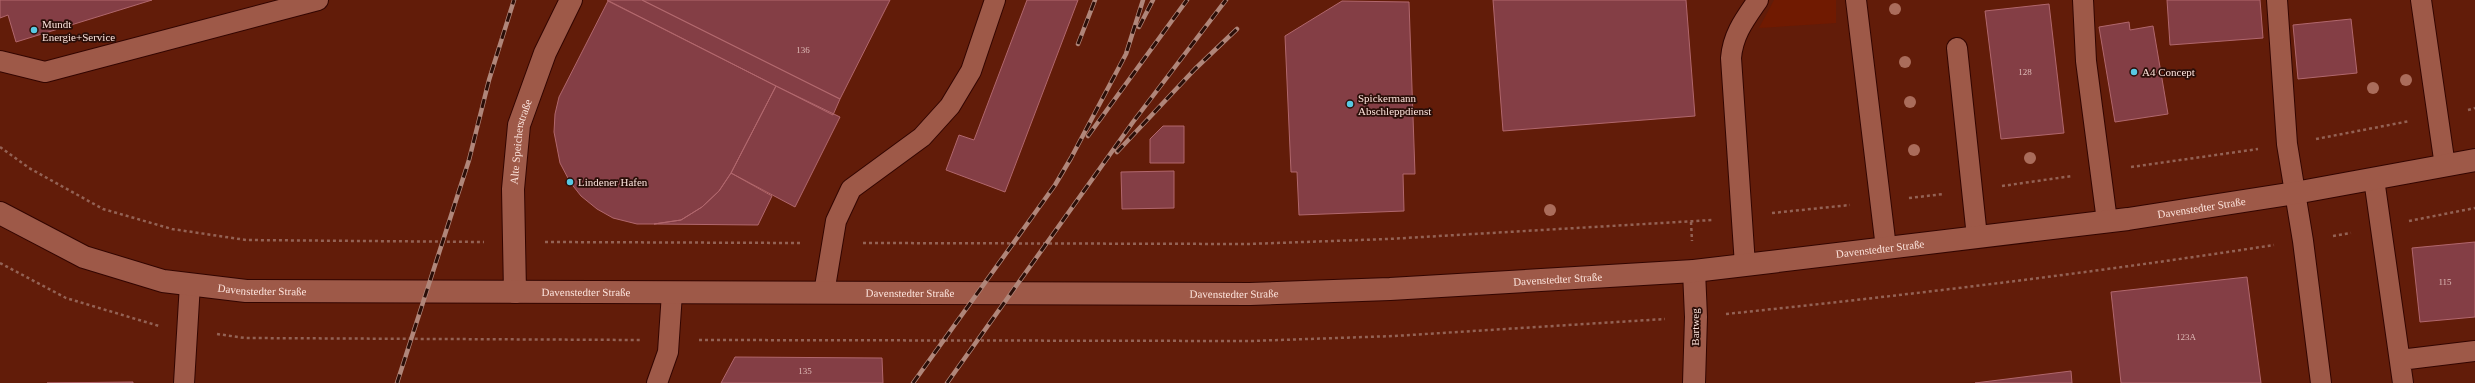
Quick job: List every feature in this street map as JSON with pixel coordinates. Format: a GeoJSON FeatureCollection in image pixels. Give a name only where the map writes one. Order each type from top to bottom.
{"type":"FeatureCollection","features":[{"type":"Feature","properties":{"kind":"street","name":"Alte Speicherstraße"},"geometry":{"type":"LineString","coordinates":[[515,292],[513,189],[519,125],[545,53],[571,0]]}},
{"type":"Feature","properties":{"kind":"street","name":"Davenstedter Straße"},"geometry":{"type":"LineString","coordinates":[[0,213],[84,258],[163,281],[246,290],[672,293],[1250,294],[1390,289],[1694,271],[2107,221],[2295,193],[2475,160]]}},
{"type":"Feature","properties":{"kind":"street","name":"Bartweg"},"geometry":{"type":"LineString","coordinates":[[1694,271],[1696,317],[1694,383]]}},
{"type":"Feature","properties":{"kind":"lane"},"geometry":{"type":"LineString","coordinates":[[0,61],[45,72],[318,0]]}},
{"type":"Feature","properties":{"kind":"lane"},"geometry":{"type":"LineString","coordinates":[[824,293],[836,221],[851,189],[922,137],[950,106],[971,71],[995,0]]}},
{"type":"Feature","properties":{"kind":"lane"},"geometry":{"type":"LineString","coordinates":[[1745,265],[1731,58],[1733,41],[1738,28],[1758,0]]}},
{"type":"Feature","properties":{"kind":"lane"},"geometry":{"type":"LineString","coordinates":[[1856,0],[1886,248]]}},
{"type":"Feature","properties":{"kind":"lane"},"geometry":{"type":"LineString","coordinates":[[2083,0],[2086,61],[2107,221]]}},
{"type":"Feature","properties":{"kind":"lane"},"geometry":{"type":"LineString","coordinates":[[2276,0],[2287,144],[2304,241],[2321,383]]}},
{"type":"Feature","properties":{"kind":"lane"},"geometry":{"type":"LineString","coordinates":[[2421,0],[2445,166]]}},
{"type":"Feature","properties":{"kind":"lane"},"geometry":{"type":"LineString","coordinates":[[1957,48],[1977,237]]}},
{"type":"Feature","properties":{"kind":"lane"},"geometry":{"type":"LineString","coordinates":[[2374,179],[2403,383]]}},
{"type":"Feature","properties":{"kind":"lane"},"geometry":{"type":"LineString","coordinates":[[184,383],[190,284]]}},
{"type":"Feature","properties":{"kind":"lane"},"geometry":{"type":"LineString","coordinates":[[657,383],[668,352],[672,293]]}},
{"type":"Feature","properties":{"kind":"lane"},"geometry":{"type":"LineString","coordinates":[[2400,360],[2475,350]]}},
{"type":"Feature","properties":{"kind":"path"},"geometry":{"type":"LineString","coordinates":[[0,147],[29,168],[103,209],[172,229],[246,240],[1256,244],[1403,238],[1691,222],[1972,191],[2287,144],[2475,108]]}},
{"type":"Feature","properties":{"kind":"shaded area","name":"Lindener Hafen"},"geometry":{"type":"Polygon","coordinates":[[[0,0],[2475,0],[2475,383],[0,383],[0,0]]]}},
{"type":"Feature","properties":{"kind":"shaded area"},"geometry":{"type":"Polygon","coordinates":[[[1774,0],[1836,0],[1836,23],[1759,28],[1774,0]]]}},
{"type":"Feature","properties":{"kind":"building","name":"Mundt Energie+Service"},"geometry":{"type":"Polygon","coordinates":[[[0,0],[152,0],[16,42],[8,15],[0,18],[0,0]]]}},
{"type":"Feature","properties":{"kind":"building"},"geometry":{"type":"Polygon","coordinates":[[[607,0],[642,0],[840,99],[833,115],[607,0]]]}},
{"type":"Feature","properties":{"kind":"building"},"geometry":{"type":"Polygon","coordinates":[[[642,0],[890,0],[840,99],[642,0]]]}},
{"type":"Feature","properties":{"kind":"building"},"geometry":{"type":"Polygon","coordinates":[[[1027,0],[1078,0],[1005,192],[946,170],[959,135],[974,140],[1027,0]]]}},
{"type":"Feature","properties":{"kind":"building"},"geometry":{"type":"Polygon","coordinates":[[[1493,0],[1686,0],[1695,116],[1503,131],[1493,0]]]}},
{"type":"Feature","properties":{"kind":"building"},"geometry":{"type":"Polygon","coordinates":[[[2167,0],[2260,0],[2263,38],[2170,45],[2167,0]]]}},
{"type":"Feature","properties":{"kind":"building"},"geometry":{"type":"Polygon","coordinates":[[[608,1],[776,86],[731,173],[719,191],[702,207],[681,220],[654,224],[637,224],[613,218],[597,209],[581,196],[570,182],[560,163],[554,132],[555,114],[559,97],[608,1]]]}},
{"type":"Feature","properties":{"kind":"building","name":"Spickermann Abschleppdienst"},"geometry":{"type":"Polygon","coordinates":[[[1342,1],[1409,2],[1415,174],[1403,174],[1404,211],[1299,215],[1297,172],[1291,172],[1285,36],[1342,1]]]}},
{"type":"Feature","properties":{"kind":"building"},"geometry":{"type":"Polygon","coordinates":[[[2049,4],[2064,133],[2001,139],[1985,11],[2049,4]]]}},
{"type":"Feature","properties":{"kind":"building"},"geometry":{"type":"Polygon","coordinates":[[[2351,19],[2357,73],[2298,79],[2293,25],[2351,19]]]}},
{"type":"Feature","properties":{"kind":"building","name":"A4 Concept"},"geometry":{"type":"Polygon","coordinates":[[[2129,22],[2130,30],[2153,26],[2168,114],[2115,122],[2099,27],[2129,22]]]}},
{"type":"Feature","properties":{"kind":"building"},"geometry":{"type":"Polygon","coordinates":[[[776,86],[840,117],[795,207],[731,173],[776,86]]]}},
{"type":"Feature","properties":{"kind":"building"},"geometry":{"type":"Polygon","coordinates":[[[1163,126],[1184,126],[1184,163],[1150,163],[1150,139],[1163,126]]]}},
{"type":"Feature","properties":{"kind":"building"},"geometry":{"type":"Polygon","coordinates":[[[1174,171],[1174,208],[1122,209],[1121,172],[1174,171]]]}},
{"type":"Feature","properties":{"kind":"building"},"geometry":{"type":"Polygon","coordinates":[[[731,173],[772,196],[758,225],[654,224],[681,220],[702,207],[719,191],[731,173]]]}},
{"type":"Feature","properties":{"kind":"building"},"geometry":{"type":"Polygon","coordinates":[[[2475,242],[2475,317],[2420,322],[2412,248],[2475,242]]]}},
{"type":"Feature","properties":{"kind":"building"},"geometry":{"type":"Polygon","coordinates":[[[2247,277],[2261,383],[2121,383],[2111,292],[2247,277]]]}},
{"type":"Feature","properties":{"kind":"building"},"geometry":{"type":"Polygon","coordinates":[[[735,357],[882,358],[883,383],[721,383],[735,357]]]}},
{"type":"Feature","properties":{"kind":"building"},"geometry":{"type":"Polygon","coordinates":[[[2071,371],[2072,383],[1975,383],[2071,371]]]}},
{"type":"Feature","properties":{"kind":"building"},"geometry":{"type":"Polygon","coordinates":[[[133,382],[133,383],[47,383],[133,382]]]}},
{"type":"Feature","properties":{"kind":"railway"},"geometry":{"type":"LineString","coordinates":[[397,383],[469,160],[489,80],[514,0]]}},
{"type":"Feature","properties":{"kind":"railway"},"geometry":{"type":"LineString","coordinates":[[1078,44],[1095,0]]}},
{"type":"Feature","properties":{"kind":"railway"},"geometry":{"type":"LineString","coordinates":[[913,383],[1055,185],[1071,158],[1126,54],[1143,0]]}},
{"type":"Feature","properties":{"kind":"railway"},"geometry":{"type":"LineString","coordinates":[[1139,27],[1153,0]]}},
{"type":"Feature","properties":{"kind":"railway"},"geometry":{"type":"LineString","coordinates":[[1088,136],[1187,0]]}},
{"type":"Feature","properties":{"kind":"railway"},"geometry":{"type":"LineString","coordinates":[[947,383],[1133,122],[1226,0]]}},
{"type":"Feature","properties":{"kind":"railway"},"geometry":{"type":"LineString","coordinates":[[1117,152],[1195,69],[1237,29]]}},
{"type":"Feature","properties":{"kind":"place","name":"Mundt Energie+Service"},"geometry":{"type":"Point","coordinates":[34,30]}},
{"type":"Feature","properties":{"kind":"place","name":"A4 Concept"},"geometry":{"type":"Point","coordinates":[2134,72]}},
{"type":"Feature","properties":{"kind":"place","name":"Spickermann Abschleppdienst"},"geometry":{"type":"Point","coordinates":[1350,104]}},
{"type":"Feature","properties":{"kind":"place","name":"Lindener Hafen"},"geometry":{"type":"Point","coordinates":[570,182]}}]}
